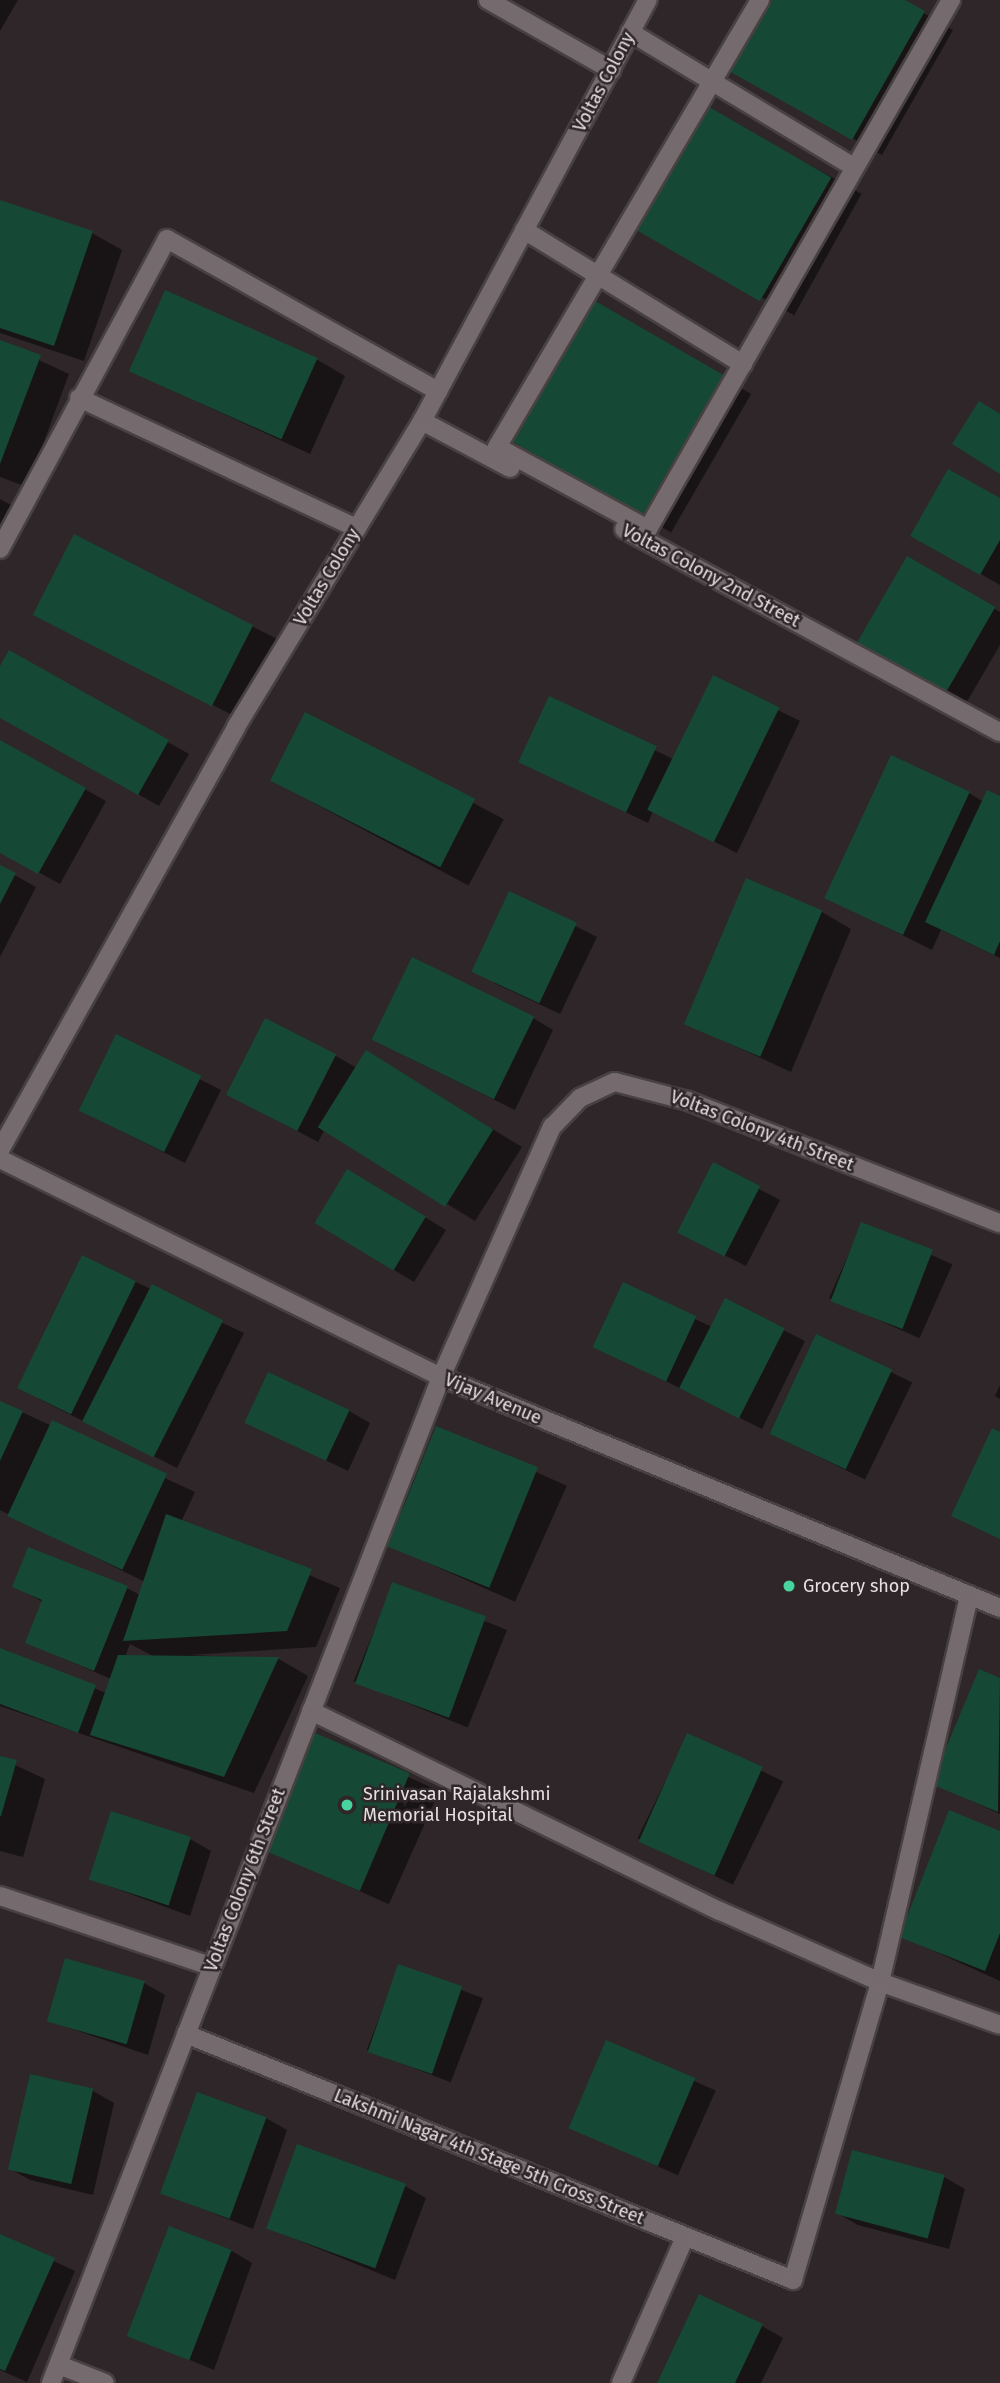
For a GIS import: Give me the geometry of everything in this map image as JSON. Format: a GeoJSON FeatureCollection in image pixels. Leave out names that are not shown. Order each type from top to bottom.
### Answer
{"type":"FeatureCollection","features":[{"type":"Feature","properties":{"kind":"street"},"geometry":{"type":"LineString","coordinates":[[488,0],[611,70]]}},
{"type":"Feature","properties":{"kind":"street","name":"Voltas Colony"},"geometry":{"type":"LineString","coordinates":[[0,1150],[236,727],[422,421],[648,0]]}},
{"type":"Feature","properties":{"kind":"street"},"geometry":{"type":"LineString","coordinates":[[760,0],[497,447],[648,529],[951,0]]}},
{"type":"Feature","properties":{"kind":"street"},"geometry":{"type":"LineString","coordinates":[[630,32],[854,167]]}},
{"type":"Feature","properties":{"kind":"street"},"geometry":{"type":"LineString","coordinates":[[524,230],[743,364]]}},
{"type":"Feature","properties":{"kind":"street"},"geometry":{"type":"LineString","coordinates":[[0,550],[79,398],[167,239],[438,391]]}},
{"type":"Feature","properties":{"kind":"street"},"geometry":{"type":"LineString","coordinates":[[79,398],[357,528]]}},
{"type":"Feature","properties":{"kind":"street","name":"Voltas Colony 2nd Street"},"geometry":{"type":"LineString","coordinates":[[422,421],[1000,732]]}},
{"type":"Feature","properties":{"kind":"street","name":"Voltas Colony 4th Street"},"geometry":{"type":"LineString","coordinates":[[441,1377],[552,1127],[580,1098],[615,1082],[688,1101],[1000,1223]]}},
{"type":"Feature","properties":{"kind":"street","name":"Vijay Avenue"},"geometry":{"type":"LineString","coordinates":[[0,1159],[441,1377],[1000,1608]]}},
{"type":"Feature","properties":{"kind":"street","name":"Voltas Colony 6th Street"},"geometry":{"type":"LineString","coordinates":[[51,2383],[441,1377]]}},
{"type":"Feature","properties":{"kind":"street"},"geometry":{"type":"LineString","coordinates":[[880,1982],[969,1595]]}},
{"type":"Feature","properties":{"kind":"street"},"geometry":{"type":"LineString","coordinates":[[311,1711],[720,1911],[880,1982],[1000,2025]]}},
{"type":"Feature","properties":{"kind":"street"},"geometry":{"type":"LineString","coordinates":[[0,1896],[211,1966]]}},
{"type":"Feature","properties":{"kind":"street","name":"Lakshmi Nagar 4th Stage 5th Cross Street"},"geometry":{"type":"LineString","coordinates":[[186,2034],[793,2280],[880,1982]]}},
{"type":"Feature","properties":{"kind":"street"},"geometry":{"type":"LineString","coordinates":[[621,2383],[685,2237]]}},
{"type":"Feature","properties":{"kind":"street"},"geometry":{"type":"LineString","coordinates":[[59,2365],[105,2383]]}},
{"type":"Feature","properties":{"kind":"building"},"geometry":{"type":"Polygon","coordinates":[[[770,0],[905,0],[925,11],[852,140],[729,71],[770,0]]]}},
{"type":"Feature","properties":{"kind":"building"},"geometry":{"type":"Polygon","coordinates":[[[704,104],[831,178],[760,301],[632,228],[704,104]]]}},
{"type":"Feature","properties":{"kind":"building"},"geometry":{"type":"Polygon","coordinates":[[[0,200],[93,231],[54,346],[0,328],[0,200]]]}},
{"type":"Feature","properties":{"kind":"building"},"geometry":{"type":"Polygon","coordinates":[[[165,290],[318,358],[281,439],[129,371],[165,290]]]}},
{"type":"Feature","properties":{"kind":"building"},"geometry":{"type":"Polygon","coordinates":[[[590,298],[723,375],[642,516],[508,439],[590,298]]]}},
{"type":"Feature","properties":{"kind":"building"},"geometry":{"type":"Polygon","coordinates":[[[0,340],[41,355],[0,464],[0,340]]]}},
{"type":"Feature","properties":{"kind":"building"},"geometry":{"type":"Polygon","coordinates":[[[979,401],[1000,414],[1000,474],[952,444],[979,401]]]}},
{"type":"Feature","properties":{"kind":"building"},"geometry":{"type":"Polygon","coordinates":[[[948,469],[1000,498],[1000,540],[980,575],[910,536],[948,469]]]}},
{"type":"Feature","properties":{"kind":"building"},"geometry":{"type":"Polygon","coordinates":[[[74,534],[253,625],[212,706],[33,615],[74,534]]]}},
{"type":"Feature","properties":{"kind":"building"},"geometry":{"type":"Polygon","coordinates":[[[907,556],[995,607],[944,695],[856,644],[907,556]]]}},
{"type":"Feature","properties":{"kind":"building"},"geometry":{"type":"Polygon","coordinates":[[[9,650],[169,740],[138,795],[0,718],[0,666],[9,650]]]}},
{"type":"Feature","properties":{"kind":"building"},"geometry":{"type":"Polygon","coordinates":[[[713,675],[780,707],[714,842],[647,810],[713,675]]]}},
{"type":"Feature","properties":{"kind":"building"},"geometry":{"type":"Polygon","coordinates":[[[549,696],[657,746],[626,812],[518,762],[549,696]]]}},
{"type":"Feature","properties":{"kind":"building"},"geometry":{"type":"Polygon","coordinates":[[[305,712],[475,799],[440,867],[270,781],[305,712]]]}},
{"type":"Feature","properties":{"kind":"building"},"geometry":{"type":"Polygon","coordinates":[[[0,740],[86,788],[38,874],[0,853],[0,740]]]}},
{"type":"Feature","properties":{"kind":"building"},"geometry":{"type":"Polygon","coordinates":[[[891,755],[970,792],[903,935],[824,898],[891,755]]]}},
{"type":"Feature","properties":{"kind":"building"},"geometry":{"type":"Polygon","coordinates":[[[987,790],[1000,796],[1000,941],[994,955],[925,922],[987,790]]]}},
{"type":"Feature","properties":{"kind":"building"},"geometry":{"type":"Polygon","coordinates":[[[0,865],[16,873],[0,904],[0,865]]]}},
{"type":"Feature","properties":{"kind":"building"},"geometry":{"type":"Polygon","coordinates":[[[746,878],[822,910],[760,1057],[684,1024],[746,878]]]}},
{"type":"Feature","properties":{"kind":"building"},"geometry":{"type":"Polygon","coordinates":[[[509,891],[577,923],[539,1003],[471,972],[509,891]]]}},
{"type":"Feature","properties":{"kind":"building"},"geometry":{"type":"Polygon","coordinates":[[[412,957],[534,1017],[494,1099],[372,1040],[412,957]]]}},
{"type":"Feature","properties":{"kind":"building"},"geometry":{"type":"Polygon","coordinates":[[[265,1018],[336,1054],[297,1131],[226,1095],[265,1018]]]}},
{"type":"Feature","properties":{"kind":"building"},"geometry":{"type":"Polygon","coordinates":[[[116,1034],[201,1076],[164,1152],[79,1110],[116,1034]]]}},
{"type":"Feature","properties":{"kind":"building"},"geometry":{"type":"Polygon","coordinates":[[[366,1050],[493,1129],[445,1207],[318,1127],[366,1050]]]}},
{"type":"Feature","properties":{"kind":"building"},"geometry":{"type":"Polygon","coordinates":[[[713,1162],[760,1186],[724,1256],[677,1232],[713,1162]]]}},
{"type":"Feature","properties":{"kind":"building"},"geometry":{"type":"Polygon","coordinates":[[[347,1169],[426,1216],[393,1270],[315,1223],[347,1169]]]}},
{"type":"Feature","properties":{"kind":"building"},"geometry":{"type":"Polygon","coordinates":[[[861,1222],[933,1250],[902,1329],[831,1301],[861,1222]]]}},
{"type":"Feature","properties":{"kind":"building"},"geometry":{"type":"Polygon","coordinates":[[[82,1255],[136,1281],[71,1414],[17,1388],[82,1255]]]}},
{"type":"Feature","properties":{"kind":"building"},"geometry":{"type":"Polygon","coordinates":[[[623,1282],[696,1316],[666,1381],[593,1347],[623,1282]]]}},
{"type":"Feature","properties":{"kind":"building"},"geometry":{"type":"Polygon","coordinates":[[[152,1284],[223,1320],[153,1458],[82,1421],[152,1284]]]}},
{"type":"Feature","properties":{"kind":"building"},"geometry":{"type":"Polygon","coordinates":[[[725,1298],[785,1328],[739,1418],[679,1388],[725,1298]]]}},
{"type":"Feature","properties":{"kind":"building"},"geometry":{"type":"Polygon","coordinates":[[[816,1334],[892,1369],[846,1469],[770,1434],[816,1334]]]}},
{"type":"Feature","properties":{"kind":"building"},"geometry":{"type":"Polygon","coordinates":[[[268,1372],[350,1410],[326,1461],[244,1423],[268,1372]]]}},
{"type":"Feature","properties":{"kind":"building"},"geometry":{"type":"Polygon","coordinates":[[[0,1401],[23,1411],[0,1461],[0,1401]]]}},
{"type":"Feature","properties":{"kind":"building"},"geometry":{"type":"Polygon","coordinates":[[[52,1420],[167,1474],[122,1570],[7,1516],[52,1420]]]}},
{"type":"Feature","properties":{"kind":"building"},"geometry":{"type":"Polygon","coordinates":[[[436,1426],[538,1467],[489,1588],[387,1547],[436,1426]]]}},
{"type":"Feature","properties":{"kind":"building"},"geometry":{"type":"Polygon","coordinates":[[[992,1428],[1000,1432],[1000,1539],[951,1516],[992,1428]]]}},
{"type":"Feature","properties":{"kind":"building"},"geometry":{"type":"Polygon","coordinates":[[[166,1514],[312,1569],[287,1631],[123,1641],[166,1514]]]}},
{"type":"Feature","properties":{"kind":"building"},"geometry":{"type":"Polygon","coordinates":[[[28,1547],[128,1586],[94,1671],[25,1643],[42,1600],[12,1587],[28,1547]]]}},
{"type":"Feature","properties":{"kind":"building"},"geometry":{"type":"Polygon","coordinates":[[[392,1582],[486,1616],[449,1718],[355,1683],[392,1582]]]}},
{"type":"Feature","properties":{"kind":"building"},"geometry":{"type":"Polygon","coordinates":[[[0,1648],[96,1685],[78,1733],[0,1704],[0,1648]]]}},
{"type":"Feature","properties":{"kind":"building"},"geometry":{"type":"Polygon","coordinates":[[[118,1655],[279,1657],[224,1777],[90,1735],[118,1655]]]}},
{"type":"Feature","properties":{"kind":"building"},"geometry":{"type":"Polygon","coordinates":[[[979,1669],[1000,1678],[998,1812],[931,1784],[979,1669]]]}},
{"type":"Feature","properties":{"kind":"building"},"geometry":{"type":"Polygon","coordinates":[[[315,1733],[410,1773],[360,1891],[265,1851],[315,1733]]]}},
{"type":"Feature","properties":{"kind":"building"},"geometry":{"type":"Polygon","coordinates":[[[687,1733],[763,1767],[714,1875],[639,1842],[687,1733]]]}},
{"type":"Feature","properties":{"kind":"building"},"geometry":{"type":"Polygon","coordinates":[[[0,1756],[17,1760],[1,1816],[0,1816],[0,1756]]]}},
{"type":"Feature","properties":{"kind":"building"},"geometry":{"type":"Polygon","coordinates":[[[949,1810],[1000,1831],[1000,1933],[985,1971],[899,1937],[949,1810]]]}},
{"type":"Feature","properties":{"kind":"building"},"geometry":{"type":"Polygon","coordinates":[[[111,1811],[191,1837],[169,1905],[89,1879],[111,1811]]]}},
{"type":"Feature","properties":{"kind":"building"},"geometry":{"type":"Polygon","coordinates":[[[65,1958],[145,1981],[127,2044],[47,2021],[65,1958]]]}},
{"type":"Feature","properties":{"kind":"building"},"geometry":{"type":"Polygon","coordinates":[[[398,1964],[462,1986],[432,2074],[368,2052],[398,1964]]]}},
{"type":"Feature","properties":{"kind":"building"},"geometry":{"type":"Polygon","coordinates":[[[606,2040],[695,2078],[658,2166],[568,2128],[606,2040]]]}},
{"type":"Feature","properties":{"kind":"building"},"geometry":{"type":"Polygon","coordinates":[[[30,2074],[93,2089],[71,2184],[8,2169],[30,2074]]]}},
{"type":"Feature","properties":{"kind":"building"},"geometry":{"type":"Polygon","coordinates":[[[197,2092],[267,2117],[230,2219],[160,2193],[197,2092]]]}},
{"type":"Feature","properties":{"kind":"building"},"geometry":{"type":"Polygon","coordinates":[[[297,2144],[406,2184],[375,2268],[266,2229],[297,2144]]]}},
{"type":"Feature","properties":{"kind":"building"},"geometry":{"type":"Polygon","coordinates":[[[852,2150],[945,2175],[928,2239],[835,2214],[852,2150]]]}},
{"type":"Feature","properties":{"kind":"building"},"geometry":{"type":"Polygon","coordinates":[[[169,2226],[232,2250],[189,2360],[127,2336],[169,2226]]]}},
{"type":"Feature","properties":{"kind":"building"},"geometry":{"type":"Polygon","coordinates":[[[0,2234],[55,2258],[5,2371],[0,2369],[0,2234]]]}},
{"type":"Feature","properties":{"kind":"building"},"geometry":{"type":"Polygon","coordinates":[[[699,2294],[763,2324],[735,2383],[657,2383],[699,2294]]]}},
{"type":"Feature","properties":{"kind":"place","name":"Grocery shop"},"geometry":{"type":"Point","coordinates":[789,1586]}},
{"type":"Feature","properties":{"kind":"place","name":"Srinivasan Rajalakshmi Memorial Hospital"},"geometry":{"type":"Point","coordinates":[347,1805]}}]}
